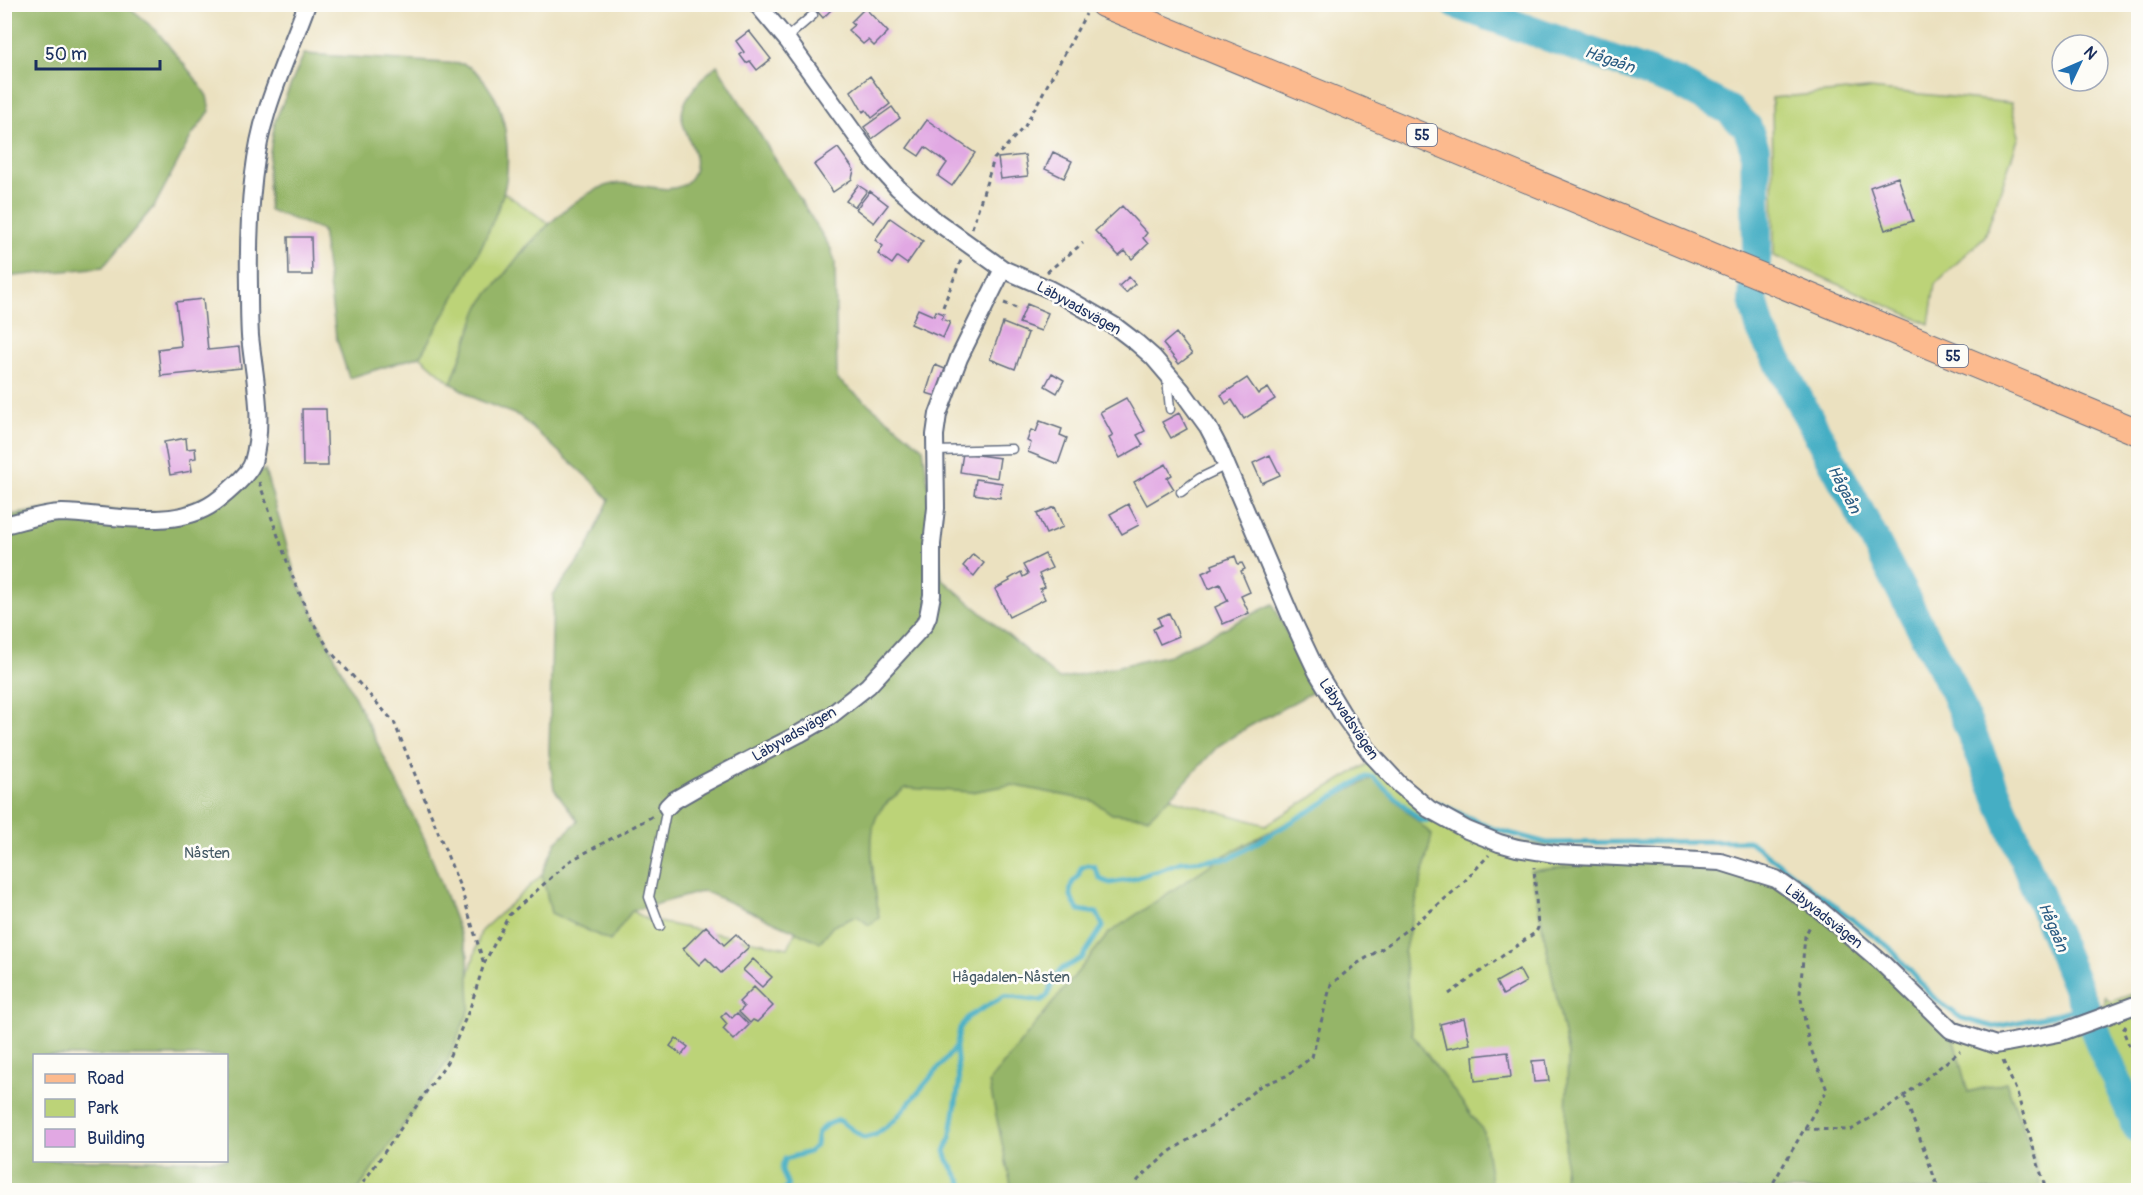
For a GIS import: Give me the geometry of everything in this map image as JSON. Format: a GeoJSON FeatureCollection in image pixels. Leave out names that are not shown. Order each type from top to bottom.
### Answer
{"type":"FeatureCollection","features":[{"type":"Feature","properties":{"kind":"main road","name":"55"},"geometry":{"type":"LineString","coordinates":[[1103,4],[2139,432]]}},
{"type":"Feature","properties":{"kind":"street"},"geometry":{"type":"LineString","coordinates":[[4,525],[59,513],[168,520],[208,507],[229,491],[253,465],[259,433],[257,390],[250,336],[249,285],[250,225],[256,164],[267,111],[307,4]]}},
{"type":"Feature","properties":{"kind":"street","name":"Läbyvadsvägen"},"geometry":{"type":"LineString","coordinates":[[757,4],[885,174],[928,215],[1003,269],[1048,289],[1116,327],[1137,343],[1167,372],[1208,427],[1227,465],[1307,653],[1354,732],[1399,784],[1429,809],[1467,830],[1499,843],[1555,854],[1721,862],[1776,879],[1820,910],[1881,962],[1951,1030],[1996,1046]]}},
{"type":"Feature","properties":{"kind":"street","name":"Läbyvadsvägen"},"geometry":{"type":"LineString","coordinates":[[667,807],[699,786],[830,716],[868,686],[924,625],[932,595],[932,544],[936,508],[936,424],[962,350],[1003,269]]}},
{"type":"Feature","properties":{"kind":"street"},"geometry":{"type":"LineString","coordinates":[[1996,1046],[2059,1033],[2136,1005]]}},
{"type":"Feature","properties":{"kind":"lane"},"geometry":{"type":"LineString","coordinates":[[785,39],[813,15]]}},
{"type":"Feature","properties":{"kind":"lane"},"geometry":{"type":"LineString","coordinates":[[1167,372],[1170,409]]}},
{"type":"Feature","properties":{"kind":"lane"},"geometry":{"type":"LineString","coordinates":[[936,451],[1012,449]]}},
{"type":"Feature","properties":{"kind":"lane"},"geometry":{"type":"LineString","coordinates":[[1181,492],[1200,478],[1227,465]]}},
{"type":"Feature","properties":{"kind":"lane"},"geometry":{"type":"LineString","coordinates":[[660,926],[649,897],[667,807]]}},
{"type":"Feature","properties":{"kind":"path"},"geometry":{"type":"LineString","coordinates":[[943,307],[968,244],[994,159],[1025,126],[1092,4]]}},
{"type":"Feature","properties":{"kind":"path"},"geometry":{"type":"LineString","coordinates":[[1028,280],[1048,271],[1083,243]]}},
{"type":"Feature","properties":{"kind":"path"},"geometry":{"type":"LineString","coordinates":[[253,465],[308,614],[330,651],[394,722],[462,892],[484,964]]}},
{"type":"Feature","properties":{"kind":"path"},"geometry":{"type":"LineString","coordinates":[[358,1191],[447,1062],[470,1008],[484,964],[509,915],[570,861],[635,827],[667,807]]}},
{"type":"Feature","properties":{"kind":"path"},"geometry":{"type":"LineString","coordinates":[[1134,1191],[1138,1180],[1169,1152],[1221,1119],[1260,1086],[1286,1076],[1312,1057],[1331,984],[1358,963],[1383,948],[1433,909],[1461,885],[1499,843]]}},
{"type":"Feature","properties":{"kind":"path"},"geometry":{"type":"LineString","coordinates":[[1449,994],[1536,932],[1538,928],[1533,851]]}},
{"type":"Feature","properties":{"kind":"path"},"geometry":{"type":"LineString","coordinates":[[1769,1191],[1827,1090],[1809,1044],[1800,993],[1804,936],[1820,910]]}},
{"type":"Feature","properties":{"kind":"path"},"geometry":{"type":"LineString","coordinates":[[2136,1005],[2135,1014],[2123,1030],[2139,1069]]}},
{"type":"Feature","properties":{"kind":"path"},"geometry":{"type":"LineString","coordinates":[[1805,1130],[1851,1130],[1904,1095],[1976,1039]]}},
{"type":"Feature","properties":{"kind":"path"},"geometry":{"type":"LineString","coordinates":[[1996,1046],[2016,1090],[2046,1191]]}},
{"type":"Feature","properties":{"kind":"path"},"geometry":{"type":"LineString","coordinates":[[1904,1095],[1939,1191]]}},
{"type":"Feature","properties":{"kind":"green space"},"geometry":{"type":"Polygon","coordinates":[[[5,4],[125,5],[156,30],[207,96],[210,111],[192,135],[155,205],[103,267],[5,277],[5,4]]]}},
{"type":"Feature","properties":{"kind":"green space"},"geometry":{"type":"Polygon","coordinates":[[[304,54],[463,64],[477,73],[494,96],[499,106],[507,144],[505,183],[495,215],[466,277],[420,356],[349,378],[336,337],[322,230],[269,210],[268,165],[275,121],[304,54]]]}},
{"type":"Feature","properties":{"kind":"green space"},"geometry":{"type":"Polygon","coordinates":[[[717,65],[831,249],[835,262],[837,379],[923,448],[942,579],[1059,679],[1170,655],[1273,604],[1315,691],[1218,746],[1177,791],[1149,817],[1112,814],[1093,801],[1011,785],[971,792],[906,788],[881,809],[873,828],[872,853],[879,918],[869,925],[857,916],[833,926],[820,942],[704,891],[632,911],[610,941],[551,913],[542,874],[556,842],[578,821],[554,789],[549,753],[553,595],[586,551],[609,500],[596,485],[519,416],[476,399],[451,383],[480,306],[534,240],[564,210],[597,189],[613,184],[622,183],[662,189],[681,186],[688,181],[696,164],[683,124],[683,109],[695,87],[717,65]]]}},
{"type":"Feature","properties":{"kind":"green space"},"geometry":{"type":"Polygon","coordinates":[[[1869,89],[2011,103],[2019,136],[1985,236],[1935,284],[1929,324],[1774,256],[1772,98],[1869,89]]]}},
{"type":"Feature","properties":{"kind":"green space"},"geometry":{"type":"Polygon","coordinates":[[[503,192],[550,224],[525,248],[480,306],[451,383],[420,356],[474,262],[503,192]]]}},
{"type":"Feature","properties":{"kind":"green space","name":"Nåsten"},"geometry":{"type":"Polygon","coordinates":[[[265,470],[296,578],[425,840],[468,955],[470,1008],[447,1062],[358,1190],[5,1190],[5,516],[61,507],[168,513],[265,470]]]}},
{"type":"Feature","properties":{"kind":"green space","name":"Hågadalen-Nåsten"},"geometry":{"type":"Polygon","coordinates":[[[1377,758],[1423,803],[1502,840],[1624,856],[1949,1021],[2001,1044],[2105,1004],[2105,996],[2110,1002],[2138,992],[2138,1190],[342,1190],[452,1036],[481,931],[554,864],[648,920],[788,948],[839,837],[894,775],[1162,796],[1266,825],[1377,758]]]}},
{"type":"Feature","properties":{"kind":"green space"},"geometry":{"type":"Polygon","coordinates":[[[1372,778],[1432,835],[1404,953],[1412,1034],[1484,1132],[1492,1190],[1012,1190],[989,1082],[1109,933],[1225,855],[1372,778]]]}},
{"type":"Feature","properties":{"kind":"green space"},"geometry":{"type":"Polygon","coordinates":[[[1648,858],[1776,879],[1951,1030],[1968,1092],[2006,1082],[2035,1160],[2041,1190],[1542,1190],[1564,1185],[1568,1054],[1531,871],[1648,858]]]}},
{"type":"Feature","properties":{"kind":"building"},"geometry":{"type":"Polygon","coordinates":[[[811,4],[837,4],[823,18],[811,4]]]}},
{"type":"Feature","properties":{"kind":"building"},"geometry":{"type":"Polygon","coordinates":[[[865,8],[888,32],[874,46],[868,40],[863,44],[848,30],[854,25],[851,22],[865,8]]]}},
{"type":"Feature","properties":{"kind":"building"},"geometry":{"type":"Polygon","coordinates":[[[749,31],[771,59],[757,70],[750,61],[746,63],[740,55],[744,52],[736,41],[749,31]]]}},
{"type":"Feature","properties":{"kind":"building"},"geometry":{"type":"Polygon","coordinates":[[[870,76],[890,104],[872,118],[866,110],[863,112],[851,91],[870,76]]]}},
{"type":"Feature","properties":{"kind":"building"},"geometry":{"type":"Polygon","coordinates":[[[892,107],[900,118],[872,139],[864,127],[892,107]]]}},
{"type":"Feature","properties":{"kind":"building"},"geometry":{"type":"Polygon","coordinates":[[[927,120],[975,153],[952,186],[938,176],[947,163],[925,147],[919,156],[907,148],[927,120]]]}},
{"type":"Feature","properties":{"kind":"building"},"geometry":{"type":"Polygon","coordinates":[[[838,148],[854,170],[852,179],[833,192],[814,165],[838,148]]]}},
{"type":"Feature","properties":{"kind":"building"},"geometry":{"type":"Polygon","coordinates":[[[1053,152],[1072,161],[1064,178],[1045,169],[1053,152]]]}},
{"type":"Feature","properties":{"kind":"building"},"geometry":{"type":"Polygon","coordinates":[[[1025,155],[1028,176],[1001,179],[998,158],[1025,155]]]}},
{"type":"Feature","properties":{"kind":"building"},"geometry":{"type":"Polygon","coordinates":[[[1898,177],[1913,221],[1885,230],[1870,187],[1898,177]]]}},
{"type":"Feature","properties":{"kind":"building"},"geometry":{"type":"Polygon","coordinates":[[[858,185],[867,191],[855,207],[846,201],[858,185]]]}},
{"type":"Feature","properties":{"kind":"building"},"geometry":{"type":"Polygon","coordinates":[[[870,191],[888,205],[874,223],[856,209],[870,191]]]}},
{"type":"Feature","properties":{"kind":"building"},"geometry":{"type":"Polygon","coordinates":[[[1122,206],[1147,233],[1143,238],[1148,244],[1132,259],[1125,251],[1119,256],[1095,231],[1122,206]]]}},
{"type":"Feature","properties":{"kind":"building"},"geometry":{"type":"Polygon","coordinates":[[[890,218],[923,241],[907,264],[897,257],[892,264],[878,254],[883,246],[875,240],[890,218]]]}},
{"type":"Feature","properties":{"kind":"building"},"geometry":{"type":"Polygon","coordinates":[[[288,237],[311,237],[312,275],[289,275],[288,237]]]}},
{"type":"Feature","properties":{"kind":"building"},"geometry":{"type":"Polygon","coordinates":[[[1129,277],[1135,284],[1126,293],[1119,286],[1129,277]]]}},
{"type":"Feature","properties":{"kind":"building"},"geometry":{"type":"Polygon","coordinates":[[[203,299],[208,350],[239,347],[241,368],[161,376],[158,349],[181,346],[176,302],[203,299]]]}},
{"type":"Feature","properties":{"kind":"building"},"geometry":{"type":"Polygon","coordinates":[[[1027,304],[1048,313],[1041,331],[1019,323],[1027,304]]]}},
{"type":"Feature","properties":{"kind":"building"},"geometry":{"type":"Polygon","coordinates":[[[918,309],[934,316],[936,311],[944,314],[942,319],[950,322],[943,338],[911,324],[918,309]]]}},
{"type":"Feature","properties":{"kind":"building"},"geometry":{"type":"Polygon","coordinates":[[[1003,323],[1028,333],[1015,369],[990,359],[1003,323]]]}},
{"type":"Feature","properties":{"kind":"building"},"geometry":{"type":"Polygon","coordinates":[[[1176,333],[1192,354],[1179,364],[1163,344],[1176,333]]]}},
{"type":"Feature","properties":{"kind":"building"},"geometry":{"type":"Polygon","coordinates":[[[935,365],[945,369],[936,396],[926,393],[935,365]]]}},
{"type":"Feature","properties":{"kind":"building"},"geometry":{"type":"Polygon","coordinates":[[[1052,373],[1064,380],[1057,393],[1045,386],[1052,373]]]}},
{"type":"Feature","properties":{"kind":"building"},"geometry":{"type":"Polygon","coordinates":[[[1247,378],[1258,394],[1268,388],[1275,399],[1244,419],[1232,400],[1226,404],[1221,395],[1247,378]]]}},
{"type":"Feature","properties":{"kind":"building"},"geometry":{"type":"Polygon","coordinates":[[[1126,398],[1145,431],[1137,435],[1143,445],[1120,458],[1109,438],[1113,436],[1100,412],[1126,398]]]}},
{"type":"Feature","properties":{"kind":"building"},"geometry":{"type":"Polygon","coordinates":[[[302,409],[326,409],[328,466],[303,466],[302,409]]]}},
{"type":"Feature","properties":{"kind":"building"},"geometry":{"type":"Polygon","coordinates":[[[1179,413],[1187,429],[1171,438],[1162,422],[1179,413]]]}},
{"type":"Feature","properties":{"kind":"building"},"geometry":{"type":"Polygon","coordinates":[[[1040,421],[1062,429],[1060,435],[1067,438],[1058,464],[1028,452],[1031,443],[1027,441],[1031,430],[1036,432],[1040,421]]]}},
{"type":"Feature","properties":{"kind":"building"},"geometry":{"type":"Polygon","coordinates":[[[186,438],[187,449],[195,448],[196,458],[190,459],[192,471],[170,475],[164,442],[186,438]]]}},
{"type":"Feature","properties":{"kind":"building"},"geometry":{"type":"Polygon","coordinates":[[[963,453],[1000,458],[997,478],[960,472],[963,453]]]}},
{"type":"Feature","properties":{"kind":"building"},"geometry":{"type":"Polygon","coordinates":[[[1270,455],[1280,475],[1262,483],[1253,463],[1270,455]]]}},
{"type":"Feature","properties":{"kind":"building"},"geometry":{"type":"Polygon","coordinates":[[[1166,464],[1172,475],[1167,478],[1174,489],[1147,505],[1134,482],[1166,464]]]}},
{"type":"Feature","properties":{"kind":"building"},"geometry":{"type":"Polygon","coordinates":[[[976,479],[1002,483],[1000,498],[974,494],[976,479]]]}},
{"type":"Feature","properties":{"kind":"building"},"geometry":{"type":"Polygon","coordinates":[[[1128,504],[1139,525],[1122,534],[1110,514],[1128,504]]]}},
{"type":"Feature","properties":{"kind":"building"},"geometry":{"type":"Polygon","coordinates":[[[1055,507],[1063,527],[1046,534],[1037,514],[1055,507]]]}},
{"type":"Feature","properties":{"kind":"building"},"geometry":{"type":"Polygon","coordinates":[[[973,554],[984,563],[974,576],[963,566],[973,554]]]}},
{"type":"Feature","properties":{"kind":"building"},"geometry":{"type":"Polygon","coordinates":[[[1045,554],[1052,568],[1039,574],[1045,587],[1040,589],[1045,599],[1009,617],[995,589],[1021,572],[1023,577],[1028,574],[1023,565],[1045,554]]]}},
{"type":"Feature","properties":{"kind":"building"},"geometry":{"type":"Polygon","coordinates":[[[1235,556],[1238,564],[1242,563],[1245,569],[1241,571],[1250,592],[1241,596],[1249,613],[1223,624],[1215,607],[1228,601],[1220,584],[1209,589],[1202,573],[1213,568],[1212,565],[1235,556]]]}},
{"type":"Feature","properties":{"kind":"building"},"geometry":{"type":"Polygon","coordinates":[[[1169,613],[1179,636],[1160,644],[1153,629],[1161,625],[1158,618],[1169,613]]]}},
{"type":"Feature","properties":{"kind":"building"},"geometry":{"type":"Polygon","coordinates":[[[706,926],[724,945],[736,934],[749,947],[721,973],[706,958],[699,965],[683,949],[706,926]]]}},
{"type":"Feature","properties":{"kind":"building"},"geometry":{"type":"Polygon","coordinates":[[[753,959],[772,977],[762,987],[743,970],[753,959]]]}},
{"type":"Feature","properties":{"kind":"building"},"geometry":{"type":"Polygon","coordinates":[[[1519,969],[1526,982],[1503,995],[1496,982],[1519,969]]]}},
{"type":"Feature","properties":{"kind":"building"},"geometry":{"type":"Polygon","coordinates":[[[754,987],[773,1006],[757,1022],[753,1020],[750,1023],[739,1012],[744,1007],[739,1002],[754,987]]]}},
{"type":"Feature","properties":{"kind":"building"},"geometry":{"type":"Polygon","coordinates":[[[726,1012],[732,1018],[737,1013],[749,1025],[734,1040],[723,1029],[727,1024],[721,1017],[726,1012]]]}},
{"type":"Feature","properties":{"kind":"building"},"geometry":{"type":"Polygon","coordinates":[[[1464,1018],[1470,1044],[1446,1049],[1440,1024],[1464,1018]]]}},
{"type":"Feature","properties":{"kind":"building"},"geometry":{"type":"Polygon","coordinates":[[[676,1038],[688,1047],[682,1055],[670,1046],[676,1038]]]}},
{"type":"Feature","properties":{"kind":"building"},"geometry":{"type":"Polygon","coordinates":[[[1508,1052],[1511,1077],[1475,1081],[1473,1056],[1508,1052]]]}},
{"type":"Feature","properties":{"kind":"building"},"geometry":{"type":"Polygon","coordinates":[[[1546,1060],[1549,1081],[1534,1082],[1532,1061],[1546,1060]]]}},
{"type":"Feature","properties":{"kind":"waterway","name":"Hågaån"},"geometry":{"type":"LineString","coordinates":[[1456,4],[1678,83],[1729,110],[1747,127],[1755,149],[1757,245],[1753,300],[1761,330],[1954,691],[2103,1050],[2138,1128]]}},
{"type":"Feature","properties":{"kind":"waterway"},"geometry":{"type":"LineString","coordinates":[[784,1190],[788,1186],[782,1171],[785,1159],[809,1152],[816,1145],[818,1132],[826,1125],[839,1120],[864,1138],[875,1135],[895,1120],[956,1047],[960,1028],[968,1017],[1004,996],[1041,1001],[1047,996],[1060,970],[1082,958],[1103,926],[1097,913],[1079,910],[1073,902],[1071,888],[1081,868],[1087,865],[1094,866],[1100,879],[1110,883],[1133,879],[1181,862],[1231,858],[1368,776],[1374,778],[1420,820],[1427,821]]}},
{"type":"Feature","properties":{"kind":"waterway"},"geometry":{"type":"LineString","coordinates":[[1437,803],[1494,829],[1547,843],[1749,841],[1889,947],[1933,997],[1961,1018],[1994,1027],[2054,1015],[2084,1006]]}},
{"type":"Feature","properties":{"kind":"waterway"},"geometry":{"type":"LineString","coordinates":[[956,1047],[959,1084],[950,1139],[945,1151],[966,1190]]}}]}
